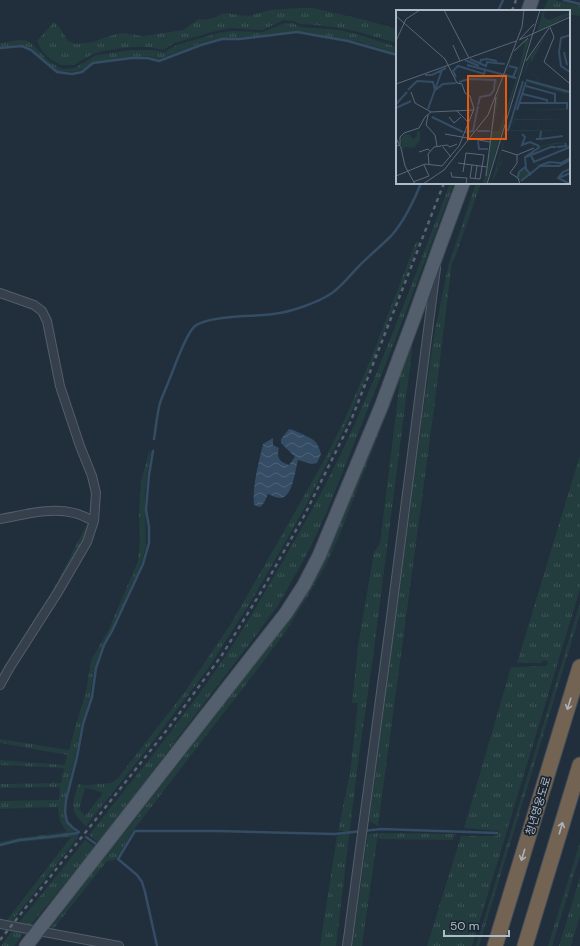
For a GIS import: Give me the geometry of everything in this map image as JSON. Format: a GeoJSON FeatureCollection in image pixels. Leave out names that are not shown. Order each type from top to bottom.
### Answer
{"type":"FeatureCollection","features":[{"type":"Feature","properties":{"kind":"highway","name":"청년영웅도로"},"geometry":{"type":"LineString","coordinates":[[496,946],[580,667]]}},
{"type":"Feature","properties":{"kind":"highway"},"geometry":{"type":"LineString","coordinates":[[526,946],[580,765]]}},
{"type":"Feature","properties":{"kind":"main road"},"geometry":{"type":"LineString","coordinates":[[528,10],[532,0]]}},
{"type":"Feature","properties":{"kind":"main road"},"geometry":{"type":"LineString","coordinates":[[26,946],[286,613],[304,585],[318,556],[381,407],[463,184]]}},
{"type":"Feature","properties":{"kind":"street"},"geometry":{"type":"LineString","coordinates":[[347,946],[439,248]]}},
{"type":"Feature","properties":{"kind":"street"},"geometry":{"type":"LineString","coordinates":[[0,293],[34,304],[42,311],[47,321],[60,386],[80,446],[92,476],[96,493],[94,521],[87,542],[0,685]]}},
{"type":"Feature","properties":{"kind":"street"},"geometry":{"type":"LineString","coordinates":[[0,519],[41,512],[57,511],[75,513],[94,521]]}},
{"type":"Feature","properties":{"kind":"street"},"geometry":{"type":"LineString","coordinates":[[0,924],[119,946]]}},
{"type":"Feature","properties":{"kind":"green space"},"geometry":{"type":"Polygon","coordinates":[[[548,0],[555,0],[580,6],[580,16],[570,14],[570,10],[543,10],[548,0]]]}},
{"type":"Feature","properties":{"kind":"green space"},"geometry":{"type":"Polygon","coordinates":[[[313,8],[365,20],[396,29],[396,43],[340,28],[301,24],[284,20],[262,30],[230,28],[216,31],[174,43],[163,50],[149,47],[131,47],[103,51],[93,54],[73,65],[60,65],[49,58],[42,51],[37,41],[54,22],[60,28],[68,41],[75,44],[93,42],[122,33],[143,36],[183,30],[199,19],[206,20],[228,13],[249,16],[270,10],[313,8]]]}},
{"type":"Feature","properties":{"kind":"green space"},"geometry":{"type":"Polygon","coordinates":[[[285,23],[292,23],[301,27],[340,30],[396,47],[396,54],[360,42],[297,31],[240,38],[221,38],[201,43],[159,59],[147,56],[93,62],[82,70],[71,72],[57,71],[31,48],[23,45],[0,47],[0,43],[19,40],[28,41],[50,62],[62,69],[75,68],[96,55],[132,50],[164,52],[177,45],[218,33],[232,31],[263,32],[285,23]]]}},
{"type":"Feature","properties":{"kind":"green space"},"geometry":{"type":"Polygon","coordinates":[[[450,184],[454,184],[396,338],[328,509],[302,563],[277,607],[98,843],[89,835],[143,768],[212,676],[264,594],[340,456],[369,392],[450,184]]]}},
{"type":"Feature","properties":{"kind":"green space"},"geometry":{"type":"Polygon","coordinates":[[[476,184],[481,184],[452,262],[434,409],[378,826],[369,821],[423,412],[434,336],[448,267],[476,184]]]}},
{"type":"Feature","properties":{"kind":"green space"},"geometry":{"type":"Polygon","coordinates":[[[416,242],[419,242],[373,361],[347,423],[304,509],[287,539],[253,598],[207,670],[86,826],[76,816],[73,807],[78,784],[86,785],[111,783],[118,778],[184,693],[232,622],[326,457],[343,423],[371,359],[416,242]],[[85,788],[79,809],[85,816],[103,793],[85,788]]]}},
{"type":"Feature","properties":{"kind":"green space"},"geometry":{"type":"Polygon","coordinates":[[[412,344],[374,650],[357,770],[336,946],[320,946],[337,836],[343,834],[343,830],[338,831],[350,773],[358,703],[352,703],[358,646],[374,552],[380,544],[400,380],[339,536],[325,567],[286,631],[132,832],[115,860],[107,861],[54,928],[60,932],[52,931],[50,929],[105,856],[130,826],[273,641],[288,619],[407,351],[412,344]]]}},
{"type":"Feature","properties":{"kind":"green space"},"geometry":{"type":"Polygon","coordinates":[[[151,451],[145,497],[146,545],[141,564],[111,631],[102,646],[94,669],[90,698],[82,722],[65,801],[64,814],[66,823],[79,836],[12,921],[9,924],[0,922],[0,918],[7,920],[71,837],[20,842],[0,846],[0,842],[19,838],[67,832],[60,820],[58,807],[0,809],[0,801],[59,800],[60,787],[0,788],[0,784],[61,783],[64,768],[0,765],[0,760],[64,765],[68,755],[0,743],[0,739],[69,750],[86,692],[91,660],[108,631],[138,561],[140,540],[139,511],[141,481],[149,452],[151,451]]]}},
{"type":"Feature","properties":{"kind":"green space"},"geometry":{"type":"Polygon","coordinates":[[[580,455],[580,589],[474,940],[472,946],[427,946],[461,836],[497,836],[499,831],[464,828],[511,667],[547,666],[548,661],[544,660],[541,663],[517,663],[580,455]]]}},
{"type":"Feature","properties":{"kind":"green space"},"geometry":{"type":"Polygon","coordinates":[[[87,524],[90,525],[85,541],[0,677],[0,673],[54,588],[87,524]]]}},
{"type":"Feature","properties":{"kind":"green space"},"geometry":{"type":"Polygon","coordinates":[[[580,603],[580,614],[479,946],[476,946],[580,603]]]}},
{"type":"Feature","properties":{"kind":"green space"},"geometry":{"type":"Polygon","coordinates":[[[378,833],[362,946],[352,946],[368,834],[378,833]]]}},
{"type":"Feature","properties":{"kind":"green space"},"geometry":{"type":"Polygon","coordinates":[[[380,833],[456,834],[453,840],[379,839],[380,833]]]}},
{"type":"Feature","properties":{"kind":"green space"},"geometry":{"type":"Polygon","coordinates":[[[85,840],[95,847],[29,927],[17,925],[85,840]]]}},
{"type":"Feature","properties":{"kind":"green space"},"geometry":{"type":"Polygon","coordinates":[[[580,842],[580,855],[552,946],[548,946],[580,842]]]}},
{"type":"Feature","properties":{"kind":"green space"},"geometry":{"type":"Polygon","coordinates":[[[580,877],[580,916],[571,946],[559,946],[580,877]]]}},
{"type":"Feature","properties":{"kind":"green space"},"geometry":{"type":"Polygon","coordinates":[[[12,931],[24,933],[14,946],[1,946],[12,931]]]}},
{"type":"Feature","properties":{"kind":"water"},"geometry":{"type":"Polygon","coordinates":[[[289,429],[316,442],[321,454],[317,463],[312,464],[298,460],[293,483],[288,493],[284,497],[280,498],[268,494],[264,503],[260,507],[254,505],[255,482],[263,444],[273,438],[273,445],[279,448],[278,457],[289,465],[295,457],[281,443],[281,439],[289,429]]]}},
{"type":"Feature","properties":{"kind":"waterway"},"geometry":{"type":"LineString","coordinates":[[498,10],[503,0]]}},
{"type":"Feature","properties":{"kind":"waterway"},"geometry":{"type":"LineString","coordinates":[[564,0],[580,4]]}},
{"type":"Feature","properties":{"kind":"waterway"},"geometry":{"type":"LineString","coordinates":[[0,48],[22,46],[31,50],[57,72],[72,74],[82,72],[93,63],[132,58],[147,58],[159,61],[201,45],[222,39],[240,39],[297,32],[348,41],[396,55]]}},
{"type":"Feature","properties":{"kind":"waterway"},"geometry":{"type":"LineString","coordinates":[[154,439],[161,400],[184,342],[195,326],[202,322],[221,318],[280,313],[311,304],[326,297],[340,287],[395,231],[408,211],[421,184]]}},
{"type":"Feature","properties":{"kind":"waterway"},"geometry":{"type":"LineString","coordinates":[[79,832],[67,822],[65,812],[66,800],[77,757],[83,724],[92,697],[96,668],[104,645],[143,564],[149,543],[149,527],[146,510],[153,451]]}},
{"type":"Feature","properties":{"kind":"waterway"},"geometry":{"type":"LineString","coordinates":[[157,946],[142,882],[137,875],[118,859],[135,831],[216,831],[335,834],[381,829],[497,833]]}},
{"type":"Feature","properties":{"kind":"waterway"},"geometry":{"type":"LineString","coordinates":[[0,845],[19,840],[78,833]]}},
{"type":"Feature","properties":{"kind":"waterway"},"geometry":{"type":"LineString","coordinates":[[86,837],[96,844]]}},
{"type":"Feature","properties":{"kind":"railway"},"geometry":{"type":"LineString","coordinates":[[512,10],[516,0]]}},
{"type":"Feature","properties":{"kind":"railway"},"geometry":{"type":"LineString","coordinates":[[0,940],[170,726],[222,655],[261,592],[304,516],[350,423],[444,184]]}}]}
